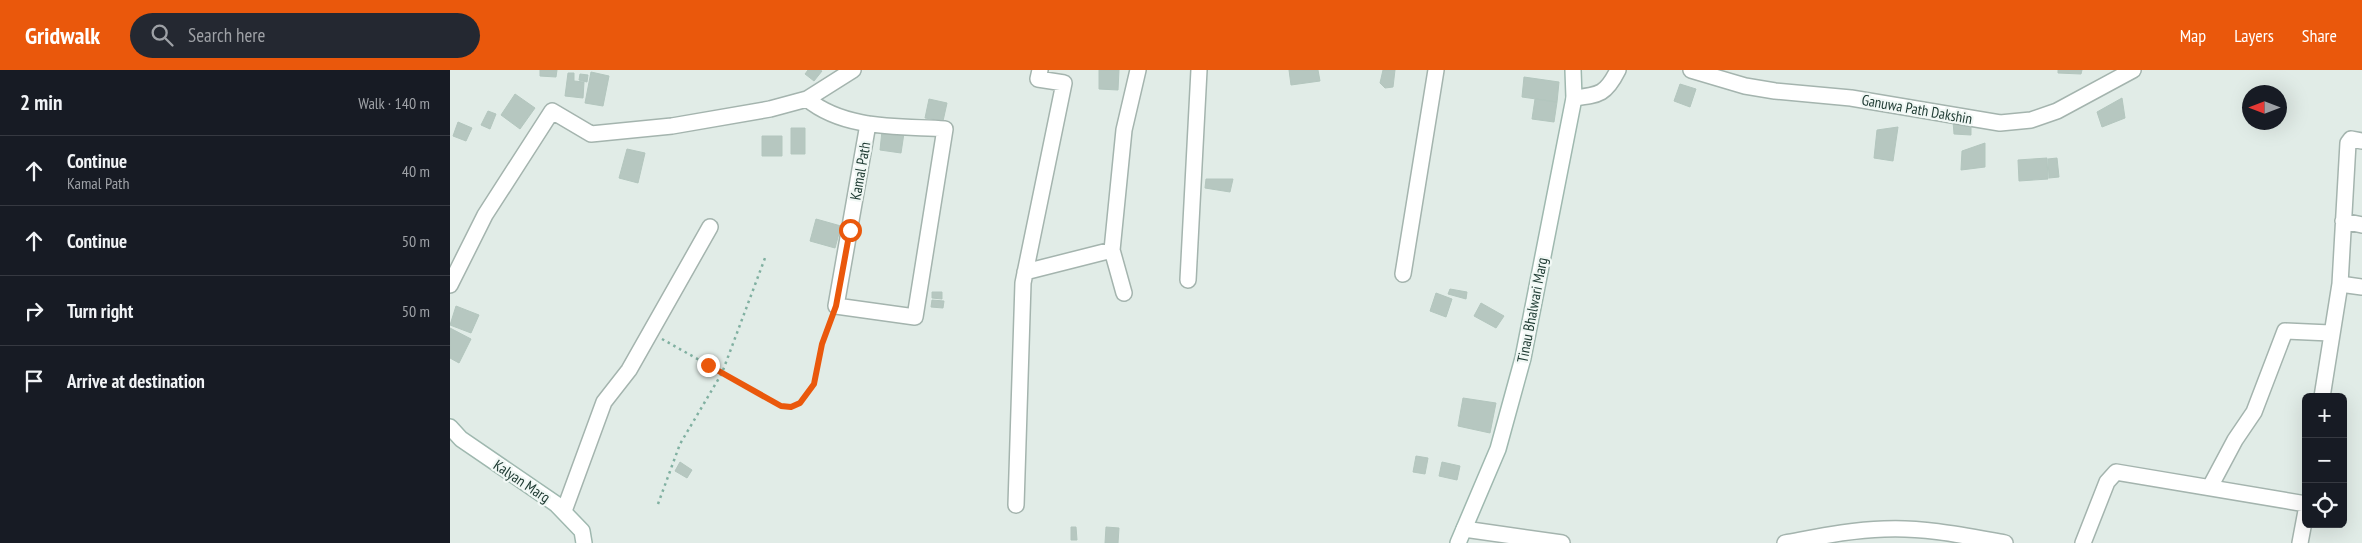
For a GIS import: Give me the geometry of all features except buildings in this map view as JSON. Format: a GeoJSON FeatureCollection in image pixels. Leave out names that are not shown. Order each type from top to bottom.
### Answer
{"type":"FeatureCollection","features":[{"type":"Feature","properties":{"kind":"street"},"geometry":{"type":"LineString","coordinates":[[450,286],[485,215],[552,111],[591,134],[672,126],[770,109],[807,99],[853,70]]}},
{"type":"Feature","properties":{"kind":"street"},"geometry":{"type":"LineString","coordinates":[[1016,505],[1025,272],[1064,83],[1038,79],[1040,70]]}},
{"type":"Feature","properties":{"kind":"street"},"geometry":{"type":"LineString","coordinates":[[1124,293],[1112,250],[1124,130],[1138,70]]}},
{"type":"Feature","properties":{"kind":"street"},"geometry":{"type":"LineString","coordinates":[[1188,280],[1199,70]]}},
{"type":"Feature","properties":{"kind":"street"},"geometry":{"type":"LineString","coordinates":[[1403,274],[1436,70]]}},
{"type":"Feature","properties":{"kind":"street","name":"Tinau Bhalwari Marg"},"geometry":{"type":"LineString","coordinates":[[1461,536],[1498,449],[1523,358],[1574,98],[1573,70]]}},
{"type":"Feature","properties":{"kind":"street"},"geometry":{"type":"LineString","coordinates":[[1574,98],[1595,96],[1606,91],[1618,70]]}},
{"type":"Feature","properties":{"kind":"street","name":"Ganuwa Path Dakshin"},"geometry":{"type":"LineString","coordinates":[[1691,70],[1745,86],[1767,90],[1851,98],[2000,123],[2031,120],[2057,111],[2133,70]]}},
{"type":"Feature","properties":{"kind":"street"},"geometry":{"type":"LineString","coordinates":[[807,99],[828,114],[868,124],[945,129],[915,318],[836,306]]}},
{"type":"Feature","properties":{"kind":"street","name":"Kamal Path"},"geometry":{"type":"LineString","coordinates":[[836,306],[868,124]]}},
{"type":"Feature","properties":{"kind":"street"},"geometry":{"type":"LineString","coordinates":[[2322,393],[2330,333],[2340,284],[2342,221],[2348,143],[2351,139],[2362,141]]}},
{"type":"Feature","properties":{"kind":"street"},"geometry":{"type":"LineString","coordinates":[[2342,221],[2362,225]]}},
{"type":"Feature","properties":{"kind":"street"},"geometry":{"type":"LineString","coordinates":[[564,511],[604,402],[629,370],[710,227]]}},
{"type":"Feature","properties":{"kind":"street"},"geometry":{"type":"LineString","coordinates":[[1025,272],[1112,250]]}},
{"type":"Feature","properties":{"kind":"street"},"geometry":{"type":"LineString","coordinates":[[2340,284],[2362,287]]}},
{"type":"Feature","properties":{"kind":"street"},"geometry":{"type":"LineString","coordinates":[[2210,486],[2235,440],[2254,412],[2285,331],[2330,333]]}},
{"type":"Feature","properties":{"kind":"street","name":"Kalyan Marg"},"geometry":{"type":"LineString","coordinates":[[450,426],[460,439],[564,511],[582,531],[584,543]]}},
{"type":"Feature","properties":{"kind":"street"},"geometry":{"type":"LineString","coordinates":[[2084,543],[2107,482],[2113,473],[2210,486],[2302,503]]}},
{"type":"Feature","properties":{"kind":"street"},"geometry":{"type":"LineString","coordinates":[[2300,543],[2303,528]]}},
{"type":"Feature","properties":{"kind":"street"},"geometry":{"type":"LineString","coordinates":[[1785,543],[1842,532],[1885,529],[2005,543]]}},
{"type":"Feature","properties":{"kind":"street"},"geometry":{"type":"LineString","coordinates":[[1461,536],[1562,543]]}},
{"type":"Feature","properties":{"kind":"path"},"geometry":{"type":"LineString","coordinates":[[658,504],[680,444],[722,373],[765,258]]}},
{"type":"Feature","properties":{"kind":"path"},"geometry":{"type":"LineString","coordinates":[[651,333],[781,406],[791,407],[800,403],[814,384],[822,344],[836,306]]}},
{"type":"Feature","properties":{"kind":"route"},"geometry":{"type":"LineString","coordinates":[[708,365],[781,406],[791,407],[800,403],[814,384],[822,344],[836,306],[850,230]]}}]}
